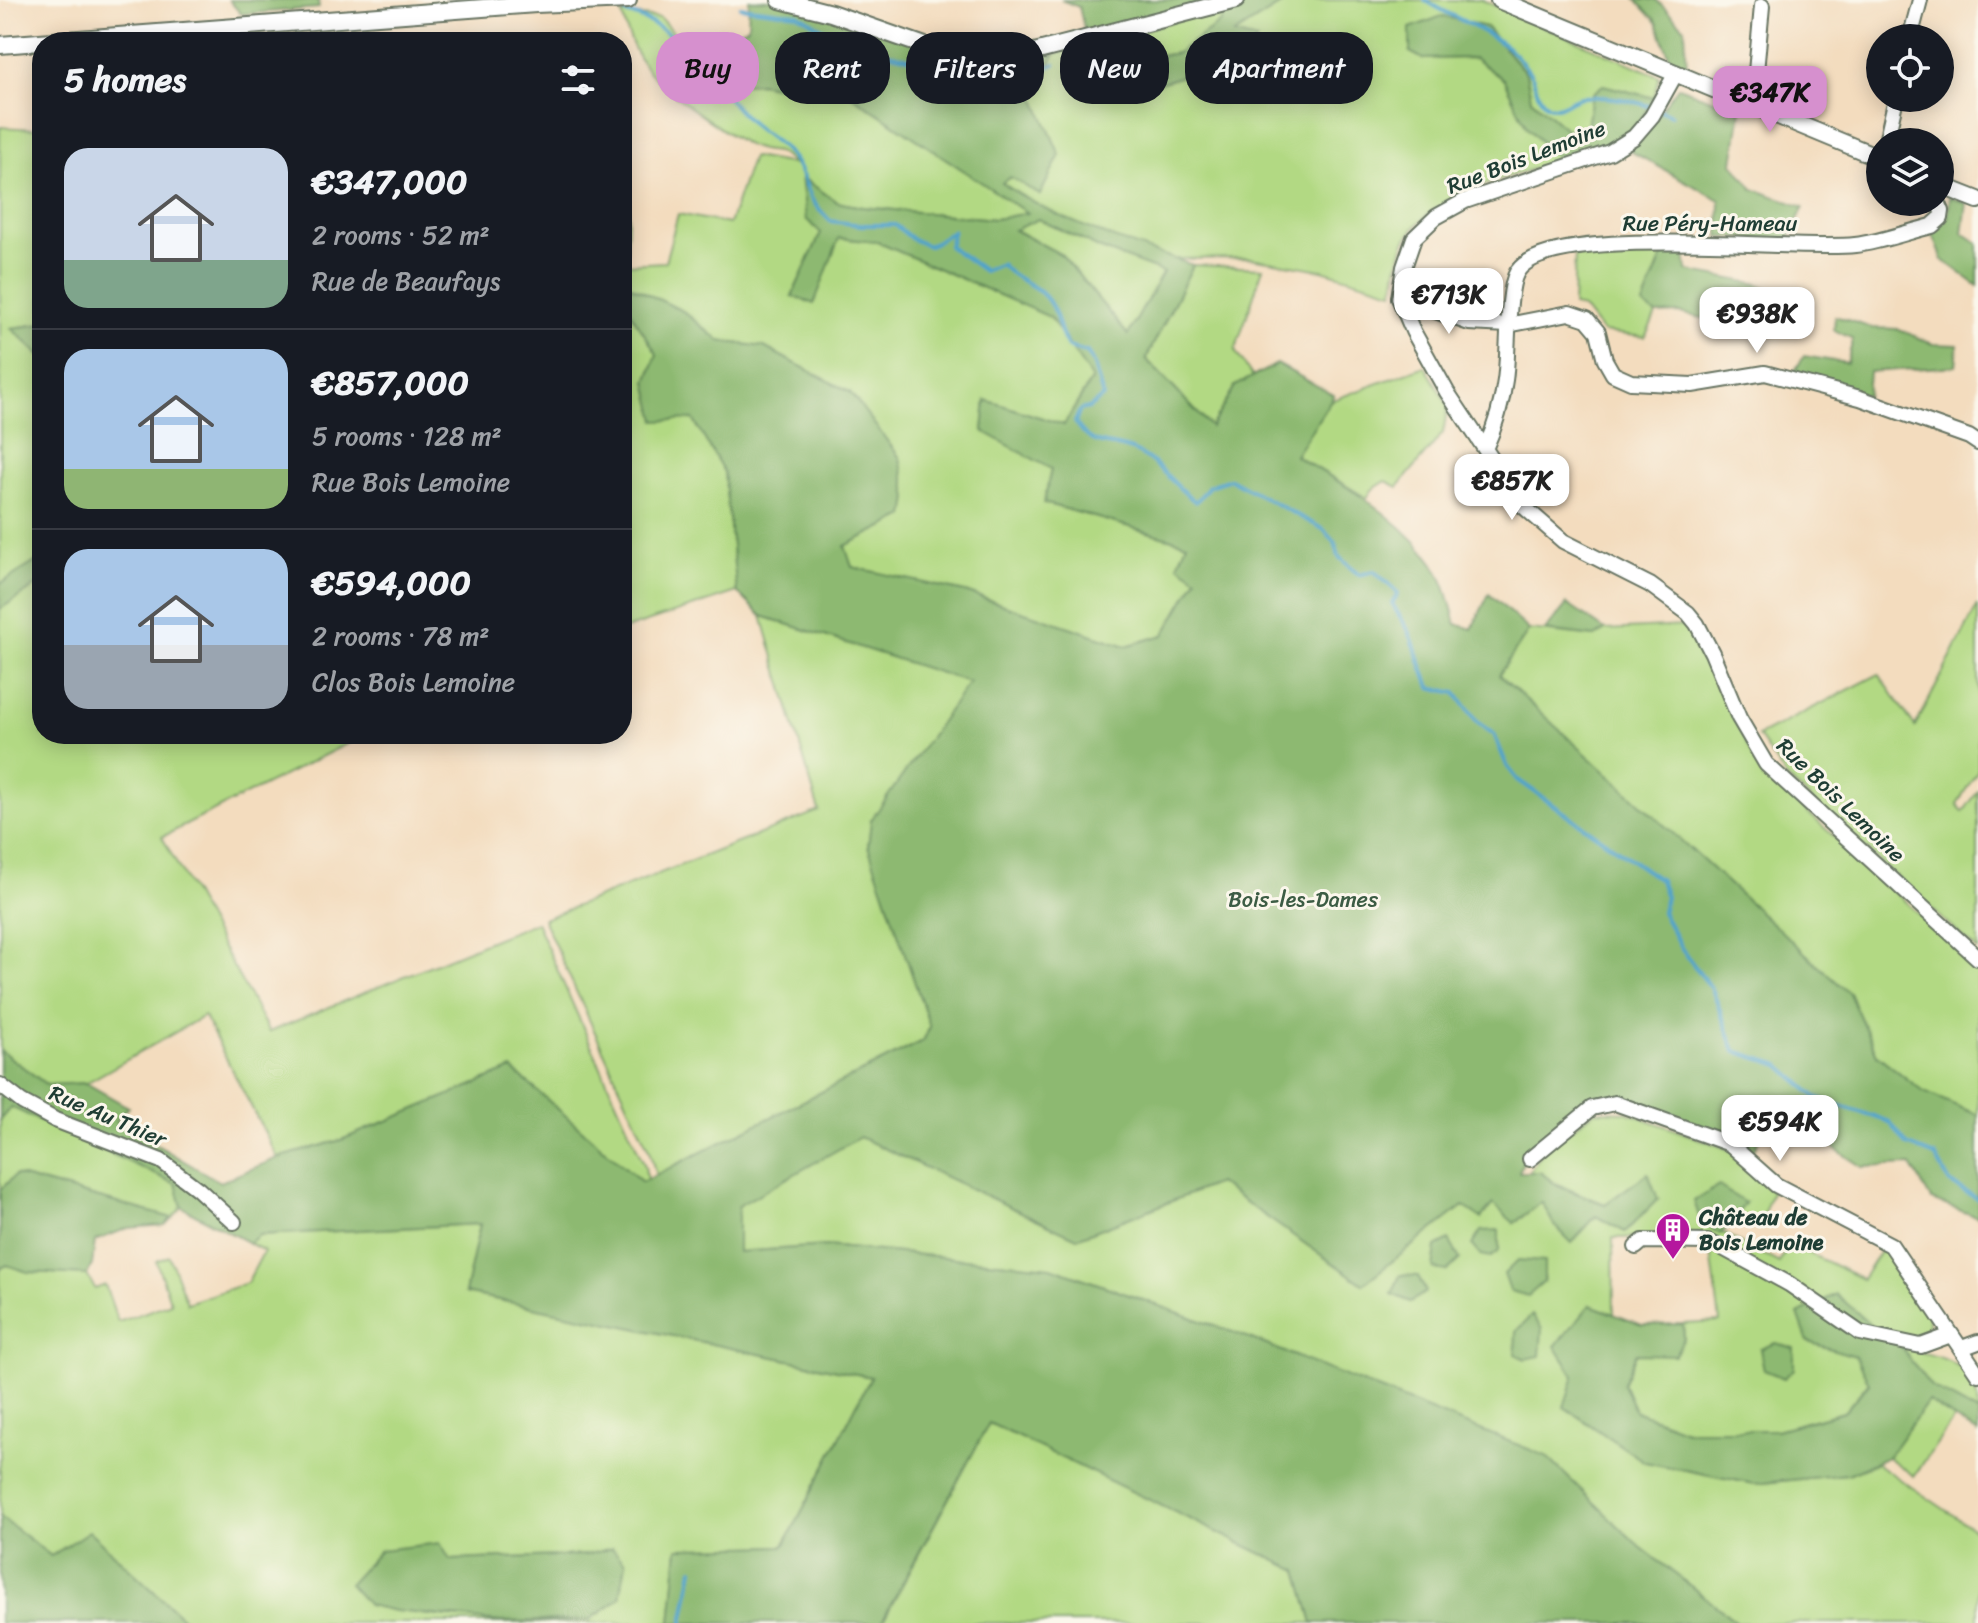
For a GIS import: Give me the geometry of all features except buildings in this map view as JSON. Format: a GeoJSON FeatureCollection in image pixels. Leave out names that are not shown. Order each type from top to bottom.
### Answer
{"type":"FeatureCollection","features":[{"type":"Feature","properties":{"kind":"street"},"geometry":{"type":"LineString","coordinates":[[161,32],[534,2],[628,0]]}},
{"type":"Feature","properties":{"kind":"street"},"geometry":{"type":"LineString","coordinates":[[780,0],[831,13],[959,58],[1007,59],[1236,0]]}},
{"type":"Feature","properties":{"kind":"street"},"geometry":{"type":"LineString","coordinates":[[1499,0],[1866,152]]}},
{"type":"Feature","properties":{"kind":"street"},"geometry":{"type":"LineString","coordinates":[[1914,24],[1920,0]]}},
{"type":"Feature","properties":{"kind":"street"},"geometry":{"type":"LineString","coordinates":[[1753,105],[1762,6]]}},
{"type":"Feature","properties":{"kind":"street"},"geometry":{"type":"LineString","coordinates":[[0,45],[32,42]]}},
{"type":"Feature","properties":{"kind":"street","name":"Rue Bois Lemoine"},"geometry":{"type":"LineString","coordinates":[[1676,73],[1652,116],[1634,137],[1610,152],[1465,201],[1436,217],[1414,238],[1404,267],[1399,298],[1413,331],[1447,392],[1523,506],[1548,530],[1578,550],[1650,585],[1688,613],[1712,653],[1739,718],[1766,764],[1978,958]]}},
{"type":"Feature","properties":{"kind":"street"},"geometry":{"type":"LineString","coordinates":[[1954,191],[1978,200]]}},
{"type":"Feature","properties":{"kind":"street","name":"Rue Péry-Hameau"},"geometry":{"type":"LineString","coordinates":[[1485,449],[1498,422],[1506,378],[1508,325],[1515,274],[1527,260],[1569,249],[1654,242],[1855,245],[1932,226],[1941,216]]}},
{"type":"Feature","properties":{"kind":"street"},"geometry":{"type":"LineString","coordinates":[[1399,298],[1469,323],[1508,325],[1569,313],[1587,319],[1598,332],[1605,360],[1613,374],[1631,382],[1692,385],[1765,373],[1860,398],[1978,442]]}},
{"type":"Feature","properties":{"kind":"street","name":"Rue Au Thier"},"geometry":{"type":"LineString","coordinates":[[0,1085],[22,1102],[55,1120],[161,1161],[234,1222]]}},
{"type":"Feature","properties":{"kind":"street"},"geometry":{"type":"LineString","coordinates":[[1530,1159],[1592,1108],[1615,1103],[1730,1144],[1776,1185],[1891,1245],[1978,1374]]}},
{"type":"Feature","properties":{"kind":"street"},"geometry":{"type":"LineString","coordinates":[[1636,1247],[1643,1241],[1708,1242],[1789,1284],[1860,1333],[1921,1346],[1951,1335]]}},
{"type":"Feature","properties":{"kind":"street"},"geometry":{"type":"LineString","coordinates":[[1962,1348],[1978,1342]]}},
{"type":"Feature","properties":{"kind":"green space"},"geometry":{"type":"Polygon","coordinates":[[[229,0],[318,0],[319,8],[241,14],[229,0]]]}},
{"type":"Feature","properties":{"kind":"green space","name":"Bois-les-Dames"},"geometry":{"type":"Polygon","coordinates":[[[749,0],[780,0],[880,32],[775,32],[775,86],[760,83],[759,32],[737,32],[748,27],[749,0]]]}},
{"type":"Feature","properties":{"kind":"green space"},"geometry":{"type":"Polygon","coordinates":[[[1061,0],[1220,0],[1085,32],[1079,7],[1061,0]]]}},
{"type":"Feature","properties":{"kind":"green space"},"geometry":{"type":"Polygon","coordinates":[[[1248,0],[1288,0],[1237,32],[1207,32],[1221,22],[1224,7],[1248,0]]]}},
{"type":"Feature","properties":{"kind":"green space"},"geometry":{"type":"Polygon","coordinates":[[[1288,0],[1482,0],[1659,76],[1654,98],[1603,85],[1592,94],[1587,128],[1566,129],[1531,99],[1526,73],[1486,27],[1410,52],[1423,59],[1474,58],[1504,80],[1527,128],[1561,161],[1474,188],[1433,210],[1405,242],[1393,291],[1322,270],[1250,258],[1174,259],[1108,237],[1034,205],[1002,183],[1010,177],[1029,104],[1044,104],[1044,73],[1055,54],[1060,53],[1060,104],[1169,104],[1169,80],[1185,75],[1185,104],[1373,104],[1373,32],[1238,32],[1288,0]]]}},
{"type":"Feature","properties":{"kind":"green space"},"geometry":{"type":"Polygon","coordinates":[[[1636,0],[1656,0],[1685,28],[1687,72],[1672,64],[1657,22],[1636,0]]]}},
{"type":"Feature","properties":{"kind":"green space"},"geometry":{"type":"Polygon","coordinates":[[[1224,7],[1222,22],[1207,32],[1185,32],[1185,47],[1169,54],[1169,32],[1134,32],[1224,7]]]}},
{"type":"Feature","properties":{"kind":"green space"},"geometry":{"type":"Polygon","coordinates":[[[622,14],[660,18],[673,32],[656,32],[656,79],[635,51],[632,32],[628,32],[622,14]]]}},
{"type":"Feature","properties":{"kind":"green space"},"geometry":{"type":"Polygon","coordinates":[[[1442,16],[1486,27],[1526,73],[1531,99],[1566,129],[1587,128],[1592,94],[1603,85],[1654,98],[1627,135],[1593,152],[1561,161],[1527,128],[1504,80],[1474,58],[1423,59],[1410,52],[1410,28],[1442,16]]]}},
{"type":"Feature","properties":{"kind":"green space","name":"Bois-les-Dames"},"geometry":{"type":"Polygon","coordinates":[[[890,35],[906,40],[906,104],[1038,104],[1060,155],[1040,195],[1010,177],[1002,183],[1071,221],[1193,265],[1146,359],[1211,427],[1235,386],[1277,364],[1334,395],[1295,456],[1366,500],[1414,540],[1438,571],[1456,624],[1472,629],[1489,594],[1529,630],[1499,675],[1849,993],[1877,1055],[1924,1092],[1978,1115],[1978,1217],[1931,1200],[1911,1165],[1862,1167],[1818,1137],[1783,1098],[1751,1154],[1611,1097],[1527,1152],[1519,1172],[1540,1172],[1558,1186],[1605,1204],[1648,1173],[1658,1199],[1625,1232],[1596,1216],[1572,1243],[1554,1225],[1542,1202],[1514,1223],[1493,1204],[1481,1218],[1463,1206],[1363,1284],[1218,1183],[1077,1238],[860,1137],[738,1206],[738,1252],[826,1246],[1051,1267],[1249,1338],[1546,1456],[1639,1546],[1738,1623],[1313,1623],[1298,1571],[989,1423],[881,1623],[671,1623],[678,1548],[784,1546],[871,1377],[465,1293],[480,1224],[259,1235],[249,1243],[182,1207],[176,1184],[11,1107],[0,1120],[0,1050],[47,1085],[86,1083],[128,1107],[116,1121],[220,1182],[278,1158],[341,1140],[512,1069],[642,1182],[923,1041],[930,1027],[868,846],[871,820],[969,682],[762,616],[737,592],[724,472],[693,419],[656,421],[647,382],[657,354],[632,315],[632,286],[683,311],[720,341],[764,347],[850,392],[900,458],[908,498],[905,516],[845,546],[852,567],[965,592],[1126,646],[1164,635],[1197,578],[1178,565],[1187,543],[1044,503],[1051,469],[983,431],[986,400],[1064,425],[1092,379],[1050,317],[877,242],[839,238],[814,304],[792,296],[821,233],[806,219],[801,177],[837,202],[862,207],[995,219],[1027,213],[864,104],[890,104],[890,35]],[[1038,219],[1014,230],[1062,255],[1128,335],[1163,272],[1101,249],[1038,219]]]}},
{"type":"Feature","properties":{"kind":"green space"},"geometry":{"type":"Polygon","coordinates":[[[1185,47],[1185,75],[1169,80],[1169,54],[1185,47]]]}},
{"type":"Feature","properties":{"kind":"green space","name":"Bois-les-Dames"},"geometry":{"type":"Polygon","coordinates":[[[1044,54],[1055,54],[1044,74],[1044,54]]]}},
{"type":"Feature","properties":{"kind":"green space"},"geometry":{"type":"Polygon","coordinates":[[[760,83],[775,86],[775,104],[864,104],[1028,213],[995,219],[862,207],[837,202],[802,177],[821,233],[792,296],[814,303],[839,238],[877,242],[1050,317],[1092,378],[1064,425],[986,400],[983,430],[1051,469],[1044,503],[1187,543],[1197,578],[1164,635],[1126,646],[965,592],[852,567],[844,546],[905,516],[900,458],[850,393],[764,347],[720,341],[683,311],[632,286],[632,264],[665,262],[678,214],[729,224],[752,157],[793,164],[777,152],[754,148],[686,104],[759,104],[760,83]]]}},
{"type":"Feature","properties":{"kind":"green space"},"geometry":{"type":"Polygon","coordinates":[[[1678,87],[1741,110],[1733,163],[1753,189],[1804,207],[1788,240],[1719,237],[1720,200],[1630,151],[1678,87]]]}},
{"type":"Feature","properties":{"kind":"green space"},"geometry":{"type":"Polygon","coordinates":[[[0,127],[32,129],[32,325],[11,328],[32,348],[32,564],[0,584],[0,127]]]}},
{"type":"Feature","properties":{"kind":"green space"},"geometry":{"type":"Polygon","coordinates":[[[1954,198],[1967,203],[1963,233],[1978,243],[1978,286],[1943,260],[1932,232],[1947,216],[1954,216],[1954,198]]]}},
{"type":"Feature","properties":{"kind":"green space"},"geometry":{"type":"Polygon","coordinates":[[[1038,219],[1101,249],[1163,272],[1128,336],[1062,255],[1013,229],[1038,219]]]}},
{"type":"Feature","properties":{"kind":"green space"},"geometry":{"type":"Polygon","coordinates":[[[1651,247],[1665,250],[1643,305],[1656,314],[1645,337],[1602,332],[1583,308],[1573,306],[1575,254],[1651,247]]]}},
{"type":"Feature","properties":{"kind":"green space"},"geometry":{"type":"Polygon","coordinates":[[[1665,250],[1685,252],[1687,271],[1758,284],[1801,302],[1787,321],[1656,314],[1643,305],[1665,250]]]}},
{"type":"Feature","properties":{"kind":"green space"},"geometry":{"type":"Polygon","coordinates":[[[1193,265],[1263,268],[1235,351],[1253,377],[1235,386],[1211,427],[1146,359],[1193,265]]]}},
{"type":"Feature","properties":{"kind":"green space"},"geometry":{"type":"Polygon","coordinates":[[[632,315],[657,354],[647,382],[693,419],[724,472],[737,592],[632,627],[632,315]]]}},
{"type":"Feature","properties":{"kind":"green space"},"geometry":{"type":"Polygon","coordinates":[[[1835,316],[1872,328],[1899,329],[1933,344],[1958,345],[1956,366],[1869,372],[1867,396],[1794,372],[1804,356],[1847,363],[1853,339],[1834,330],[1835,316]]]}},
{"type":"Feature","properties":{"kind":"green space"},"geometry":{"type":"Polygon","coordinates":[[[32,325],[32,348],[11,328],[32,325]]]}},
{"type":"Feature","properties":{"kind":"green space"},"geometry":{"type":"Polygon","coordinates":[[[1425,366],[1448,405],[1443,433],[1398,487],[1386,481],[1372,490],[1367,498],[1295,455],[1330,401],[1425,366]]]}},
{"type":"Feature","properties":{"kind":"green space"},"geometry":{"type":"Polygon","coordinates":[[[32,564],[32,588],[0,609],[0,584],[32,564]]]}},
{"type":"Feature","properties":{"kind":"green space"},"geometry":{"type":"Polygon","coordinates":[[[32,588],[32,744],[346,744],[162,837],[269,1032],[536,922],[645,1166],[647,1180],[642,1182],[341,1140],[278,1158],[204,1016],[86,1083],[47,1085],[0,1050],[0,609],[32,588]]]}},
{"type":"Feature","properties":{"kind":"green space"},"geometry":{"type":"Polygon","coordinates":[[[1567,604],[1605,630],[1595,637],[1545,631],[1567,604]]]}},
{"type":"Feature","properties":{"kind":"green space"},"geometry":{"type":"Polygon","coordinates":[[[1978,605],[1978,770],[1957,804],[1963,812],[1978,791],[1978,951],[1787,778],[1758,736],[1879,674],[1915,727],[1978,605]]]}},
{"type":"Feature","properties":{"kind":"green space"},"geometry":{"type":"Polygon","coordinates":[[[762,616],[970,682],[872,820],[868,845],[930,1027],[923,1041],[656,1175],[649,1150],[543,919],[819,811],[762,616]]]}},
{"type":"Feature","properties":{"kind":"green space"},"geometry":{"type":"Polygon","coordinates":[[[1686,626],[1759,768],[1978,968],[1978,1115],[1924,1093],[1877,1055],[1849,993],[1498,675],[1529,630],[1595,637],[1605,630],[1686,626]]]}},
{"type":"Feature","properties":{"kind":"green space"},"geometry":{"type":"Polygon","coordinates":[[[11,1107],[177,1184],[182,1207],[172,1218],[16,1175],[0,1190],[0,1120],[11,1107]]]}},
{"type":"Feature","properties":{"kind":"green space"},"geometry":{"type":"Polygon","coordinates":[[[1595,1111],[1626,1112],[1731,1150],[1772,1191],[1761,1221],[1730,1225],[1745,1203],[1701,1222],[1779,1263],[1790,1244],[1862,1279],[1883,1247],[1928,1307],[1928,1329],[1915,1340],[1808,1342],[1856,1356],[1869,1382],[1844,1412],[1776,1430],[1686,1430],[1635,1411],[1623,1384],[1636,1354],[1684,1338],[1683,1324],[1720,1322],[1711,1252],[1712,1236],[1613,1238],[1614,1314],[1590,1305],[1645,1462],[1754,1484],[1847,1474],[1876,1463],[1978,1532],[1978,1623],[1738,1623],[1639,1546],[1546,1456],[1249,1338],[1051,1267],[826,1246],[738,1252],[737,1206],[860,1137],[1077,1238],[1218,1183],[1363,1284],[1463,1206],[1542,1202],[1554,1225],[1596,1216],[1625,1232],[1658,1199],[1605,1204],[1558,1185],[1540,1172],[1529,1172],[1545,1149],[1595,1111]]]}},
{"type":"Feature","properties":{"kind":"green space"},"geometry":{"type":"Polygon","coordinates":[[[15,1175],[172,1218],[165,1225],[128,1228],[95,1241],[92,1265],[87,1275],[28,1272],[7,1265],[0,1269],[0,1190],[15,1175]]]}},
{"type":"Feature","properties":{"kind":"green space"},"geometry":{"type":"Polygon","coordinates":[[[1719,1186],[1745,1203],[1720,1234],[1701,1222],[1694,1201],[1719,1186]]]}},
{"type":"Feature","properties":{"kind":"green space"},"geometry":{"type":"Polygon","coordinates":[[[481,1224],[465,1293],[871,1377],[784,1546],[678,1549],[671,1623],[188,1623],[89,1532],[51,1556],[0,1517],[0,1269],[7,1265],[28,1272],[87,1275],[95,1289],[105,1285],[118,1322],[171,1303],[156,1261],[169,1256],[187,1303],[247,1283],[264,1251],[249,1243],[259,1235],[481,1224]],[[612,1548],[586,1555],[450,1560],[368,1605],[478,1619],[590,1620],[612,1548]]]}},
{"type":"Feature","properties":{"kind":"green space"},"geometry":{"type":"Polygon","coordinates":[[[1499,1230],[1499,1251],[1491,1257],[1481,1255],[1472,1245],[1481,1231],[1499,1230]]]}},
{"type":"Feature","properties":{"kind":"green space"},"geometry":{"type":"Polygon","coordinates":[[[1449,1240],[1460,1259],[1447,1271],[1433,1269],[1436,1247],[1449,1240]]]}},
{"type":"Feature","properties":{"kind":"green space"},"geometry":{"type":"Polygon","coordinates":[[[1518,1260],[1544,1262],[1544,1282],[1528,1296],[1510,1291],[1504,1274],[1518,1260]]]}},
{"type":"Feature","properties":{"kind":"green space"},"geometry":{"type":"Polygon","coordinates":[[[1400,1275],[1418,1276],[1426,1292],[1410,1302],[1392,1294],[1400,1275]]]}},
{"type":"Feature","properties":{"kind":"green space"},"geometry":{"type":"Polygon","coordinates":[[[1836,1294],[1885,1337],[1900,1346],[1931,1387],[1978,1413],[1978,1434],[1928,1401],[1888,1457],[1847,1474],[1754,1484],[1645,1462],[1564,1407],[1574,1376],[1555,1346],[1590,1305],[1642,1325],[1683,1324],[1684,1338],[1675,1355],[1636,1354],[1623,1384],[1635,1411],[1686,1430],[1776,1430],[1844,1412],[1869,1383],[1855,1356],[1808,1342],[1798,1314],[1836,1294]]]}},
{"type":"Feature","properties":{"kind":"green space"},"geometry":{"type":"Polygon","coordinates":[[[1532,1315],[1542,1329],[1540,1356],[1525,1359],[1515,1354],[1516,1331],[1532,1315]]]}},
{"type":"Feature","properties":{"kind":"green space"},"geometry":{"type":"Polygon","coordinates":[[[1775,1343],[1794,1348],[1794,1369],[1784,1378],[1764,1370],[1760,1349],[1775,1343]]]}},
{"type":"Feature","properties":{"kind":"green space"},"geometry":{"type":"Polygon","coordinates":[[[1900,1346],[1956,1364],[1972,1382],[1978,1413],[1931,1387],[1900,1346]]]}},
{"type":"Feature","properties":{"kind":"green space"},"geometry":{"type":"Polygon","coordinates":[[[1928,1401],[1954,1419],[1914,1476],[1888,1457],[1928,1401]]]}},
{"type":"Feature","properties":{"kind":"green space"},"geometry":{"type":"Polygon","coordinates":[[[989,1423],[1298,1571],[1313,1623],[882,1623],[989,1423]]]}},
{"type":"Feature","properties":{"kind":"green space"},"geometry":{"type":"Polygon","coordinates":[[[0,1517],[51,1556],[89,1531],[188,1623],[0,1623],[0,1517]]]}},
{"type":"Feature","properties":{"kind":"green space"},"geometry":{"type":"Polygon","coordinates":[[[440,1543],[450,1560],[586,1555],[612,1548],[626,1563],[620,1598],[590,1620],[501,1622],[395,1611],[368,1605],[349,1584],[380,1550],[440,1543]]]}},
{"type":"Feature","properties":{"kind":"waterway"},"geometry":{"type":"LineString","coordinates":[[1425,0],[1494,38],[1515,54],[1530,73],[1541,99],[1548,105],[1557,107],[1577,98],[1605,97],[1639,103],[1671,115]]}},
{"type":"Feature","properties":{"kind":"waterway"},"geometry":{"type":"LineString","coordinates":[[740,7],[798,14],[825,30],[876,50],[924,62],[982,86],[1001,87],[1055,64]]}},
{"type":"Feature","properties":{"kind":"waterway"},"geometry":{"type":"LineString","coordinates":[[626,13],[646,20],[680,44],[751,123],[789,154],[799,168],[813,201],[830,221],[895,225],[912,239],[929,246],[953,231],[949,246],[984,271],[1001,264],[1040,291],[1054,310],[1068,347],[1087,352],[1094,365],[1103,397],[1089,408],[1080,410],[1075,422],[1088,437],[1143,455],[1196,502],[1209,486],[1230,479],[1323,529],[1335,542],[1339,557],[1359,575],[1374,571],[1398,593],[1392,604],[1409,631],[1430,687],[1456,693],[1478,723],[1494,734],[1507,766],[1518,780],[1660,880],[1666,897],[1662,912],[1683,951],[1712,989],[1735,1051],[1780,1065],[1817,1098],[1890,1122],[1907,1145],[1935,1156],[1950,1183],[1978,1199]]}},
{"type":"Feature","properties":{"kind":"waterway"},"geometry":{"type":"LineString","coordinates":[[683,1623],[693,1569]]}},
{"type":"Feature","properties":{"kind":"place","name":"Château de Bois Lemoine"},"geometry":{"type":"Point","coordinates":[1673,1261]}}]}
